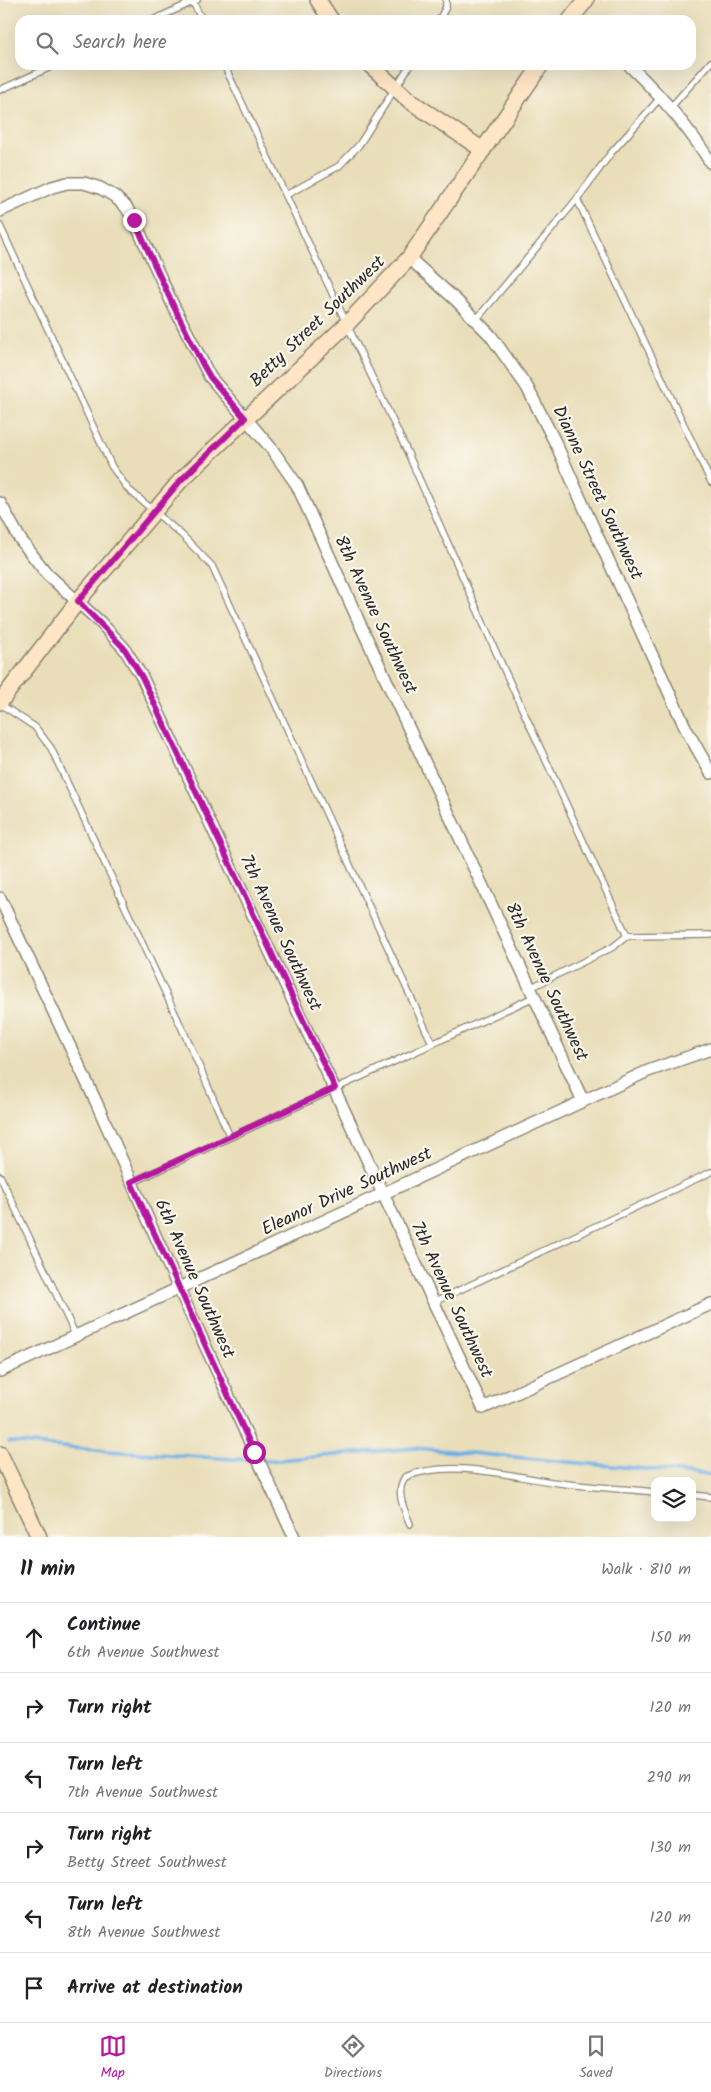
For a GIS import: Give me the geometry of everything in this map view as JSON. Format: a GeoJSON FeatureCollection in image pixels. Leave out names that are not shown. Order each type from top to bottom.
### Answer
{"type":"FeatureCollection","features":[{"type":"Feature","properties":{"kind":"street"},"geometry":{"type":"LineString","coordinates":[[318,0],[328,15]]}},
{"type":"Feature","properties":{"kind":"street"},"geometry":{"type":"LineString","coordinates":[[574,15],[586,0]]}},
{"type":"Feature","properties":{"kind":"street"},"geometry":{"type":"LineString","coordinates":[[375,70],[430,115],[483,150]]}},
{"type":"Feature","properties":{"kind":"street","name":"Betty Street Southwest"},"geometry":{"type":"LineString","coordinates":[[0,703],[78,601],[153,511],[203,458],[346,325],[409,258],[538,70]]}},
{"type":"Feature","properties":{"kind":"street"},"geometry":{"type":"LineString","coordinates":[[634,70],[662,96],[711,163]]}},
{"type":"Feature","properties":{"kind":"street","name":"8th Avenue Southwest"},"geometry":{"type":"LineString","coordinates":[[0,211],[52,187],[67,183],[84,183],[100,188],[114,196],[126,207],[210,377],[276,453],[297,485],[583,1101]]}},
{"type":"Feature","properties":{"kind":"street","name":"Dianne Street Southwest"},"geometry":{"type":"LineString","coordinates":[[409,258],[476,320],[510,361],[527,387],[556,444],[686,729],[711,773]]}},
{"type":"Feature","properties":{"kind":"street","name":"7th Avenue Southwest"},"geometry":{"type":"LineString","coordinates":[[0,503],[20,539],[46,574],[78,601],[124,648],[142,677],[483,1408],[711,1304]]}},
{"type":"Feature","properties":{"kind":"street","name":"6th Avenue Southwest"},"geometry":{"type":"LineString","coordinates":[[0,898],[97,1104],[289,1535]]}},
{"type":"Feature","properties":{"kind":"street","name":"Eleanor Drive Southwest"},"geometry":{"type":"LineString","coordinates":[[0,1372],[648,1071],[711,1049]]}},
{"type":"Feature","properties":{"kind":"street"},"geometry":{"type":"LineString","coordinates":[[3,1459],[39,1537]]}},
{"type":"Feature","properties":{"kind":"lane"},"geometry":{"type":"LineString","coordinates":[[442,15],[446,7],[446,0]]}},
{"type":"Feature","properties":{"kind":"lane"},"geometry":{"type":"LineString","coordinates":[[164,15],[195,1],[200,15]]}},
{"type":"Feature","properties":{"kind":"lane"},"geometry":{"type":"LineString","coordinates":[[671,107],[711,62]]}},
{"type":"Feature","properties":{"kind":"lane"},"geometry":{"type":"LineString","coordinates":[[0,90],[44,70]]}},
{"type":"Feature","properties":{"kind":"lane"},"geometry":{"type":"LineString","coordinates":[[226,70],[406,449],[496,652],[626,936]]}},
{"type":"Feature","properties":{"kind":"lane"},"geometry":{"type":"LineString","coordinates":[[286,195],[339,166],[359,145],[407,70]]}},
{"type":"Feature","properties":{"kind":"lane"},"geometry":{"type":"LineString","coordinates":[[476,320],[577,199],[611,153],[662,96]]}},
{"type":"Feature","properties":{"kind":"lane"},"geometry":{"type":"LineString","coordinates":[[577,199],[711,482]]}},
{"type":"Feature","properties":{"kind":"lane"},"geometry":{"type":"LineString","coordinates":[[0,226],[112,467],[128,489],[184,536],[212,566],[432,1043]]}},
{"type":"Feature","properties":{"kind":"lane"},"geometry":{"type":"LineString","coordinates":[[0,703],[35,728],[51,748],[193,1052],[230,1137]]}},
{"type":"Feature","properties":{"kind":"lane"},"geometry":{"type":"LineString","coordinates":[[131,1182],[432,1043],[532,992],[613,947],[626,936],[711,936]]}},
{"type":"Feature","properties":{"kind":"lane"},"geometry":{"type":"LineString","coordinates":[[434,1302],[711,1172]]}},
{"type":"Feature","properties":{"kind":"lane"},"geometry":{"type":"LineString","coordinates":[[0,1176],[76,1336]]}},
{"type":"Feature","properties":{"kind":"lane"},"geometry":{"type":"LineString","coordinates":[[410,1524],[400,1496],[401,1484],[405,1477],[433,1469],[456,1469],[560,1483],[651,1492]]}},
{"type":"Feature","properties":{"kind":"lane"},"geometry":{"type":"LineString","coordinates":[[696,1495],[711,1496]]}},
{"type":"Feature","properties":{"kind":"waterway"},"geometry":{"type":"LineString","coordinates":[[9,1442],[106,1451],[266,1461],[415,1448],[711,1475]]}},
{"type":"Feature","properties":{"kind":"route"},"geometry":{"type":"LineString","coordinates":[[134,220],[202,363],[224,395],[245,418],[181,480],[78,601],[124,648],[142,677],[335,1088],[131,1182],[254,1452]]}}]}
